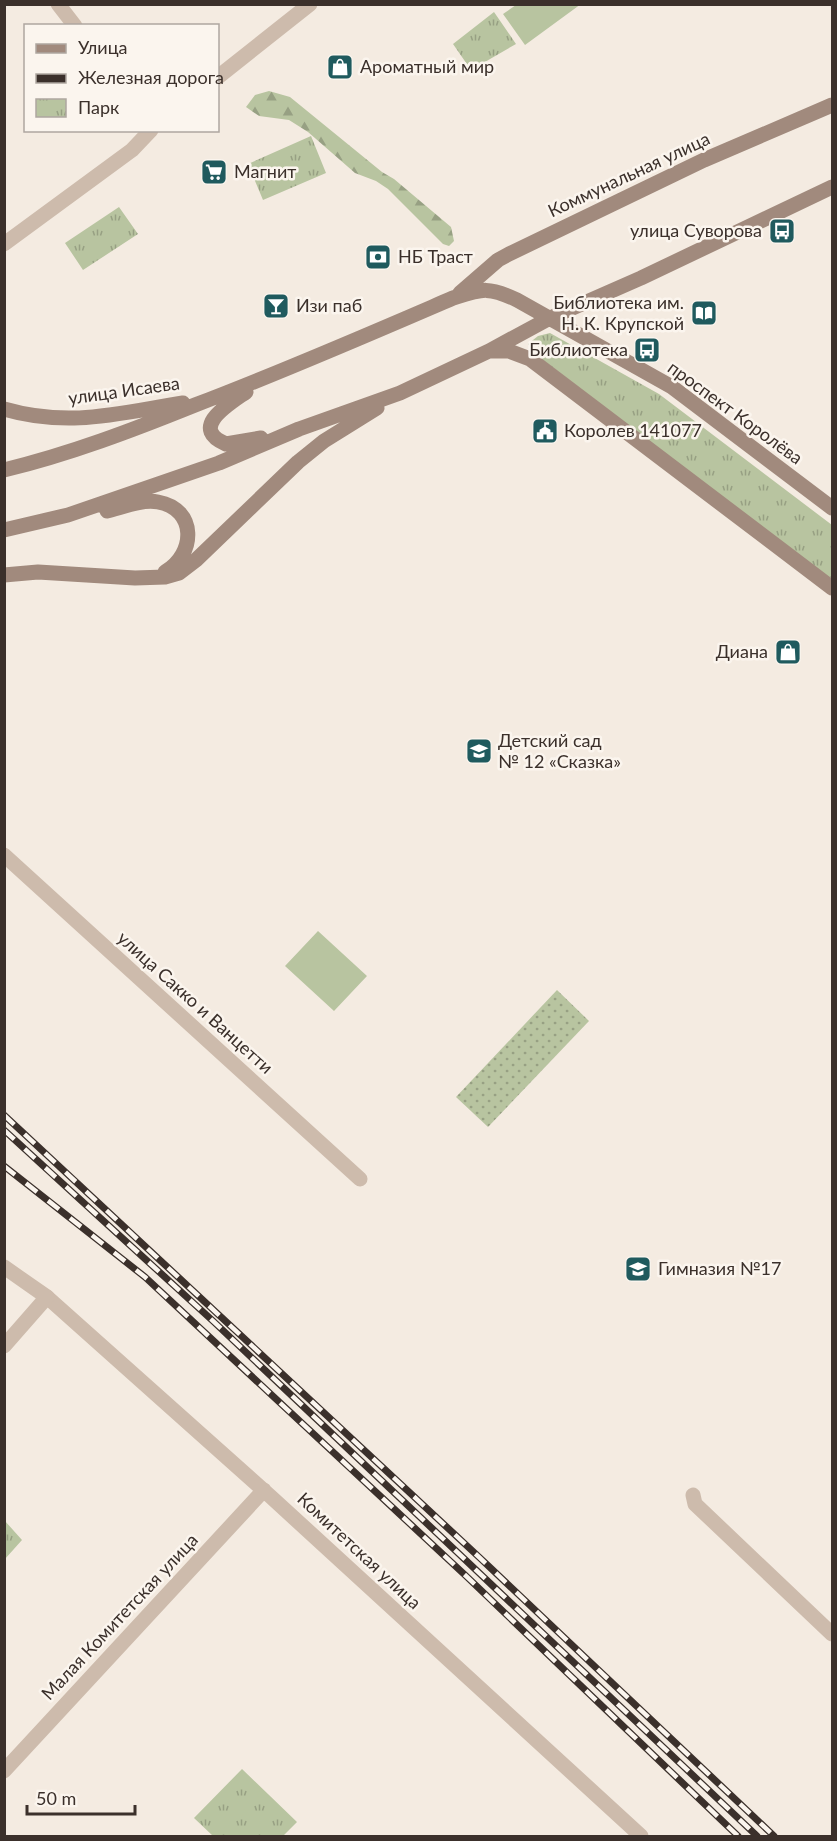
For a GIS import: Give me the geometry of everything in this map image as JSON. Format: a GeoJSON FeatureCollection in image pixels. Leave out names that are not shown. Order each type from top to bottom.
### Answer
{"type":"FeatureCollection","features":[{"type":"Feature","properties":{"kind":"main road","name":"Коммунальная улица"},"geometry":{"type":"LineString","coordinates":[[453,298],[498,260],[509,254],[704,160],[832,105]]}},
{"type":"Feature","properties":{"kind":"main road"},"geometry":{"type":"LineString","coordinates":[[4,530],[68,515],[219,464],[299,429],[400,393],[489,351],[550,318],[641,278],[832,187]]}},
{"type":"Feature","properties":{"kind":"main road","name":"проспект Королёва"},"geometry":{"type":"LineString","coordinates":[[453,298],[479,290],[492,290],[550,318],[679,391],[832,508]]}},
{"type":"Feature","properties":{"kind":"main road"},"geometry":{"type":"LineString","coordinates":[[4,470],[38,462],[133,430],[270,376],[453,298]]}},
{"type":"Feature","properties":{"kind":"main road"},"geometry":{"type":"LineString","coordinates":[[489,351],[509,351],[530,359],[832,588]]}},
{"type":"Feature","properties":{"kind":"main road"},"geometry":{"type":"LineString","coordinates":[[270,376],[218,411],[211,424],[215,437],[226,444],[233,444],[299,429]]}},
{"type":"Feature","properties":{"kind":"main road"},"geometry":{"type":"LineString","coordinates":[[4,575],[38,572],[135,578],[171,576],[186,568],[298,462],[324,441],[400,393]]}},
{"type":"Feature","properties":{"kind":"main road","name":"улица Исаева"},"geometry":{"type":"LineString","coordinates":[[4,409],[40,417],[83,419],[213,399]]}},
{"type":"Feature","properties":{"kind":"main road"},"geometry":{"type":"LineString","coordinates":[[68,515],[104,512],[149,501],[167,504],[181,516],[187,526],[188,545],[177,563],[157,577]]}},
{"type":"Feature","properties":{"kind":"street"},"geometry":{"type":"LineString","coordinates":[[58,4],[73,24]]}},
{"type":"Feature","properties":{"kind":"street"},"geometry":{"type":"LineString","coordinates":[[219,76],[310,4]]}},
{"type":"Feature","properties":{"kind":"street"},"geometry":{"type":"LineString","coordinates":[[4,244],[132,150],[149,132]]}},
{"type":"Feature","properties":{"kind":"street","name":"улица Сакко и Ванцетти"},"geometry":{"type":"LineString","coordinates":[[4,855],[360,1179]]}},
{"type":"Feature","properties":{"kind":"street","name":"Комитетская улица"},"geometry":{"type":"LineString","coordinates":[[4,1267],[47,1297],[264,1490],[641,1836]]}},
{"type":"Feature","properties":{"kind":"street"},"geometry":{"type":"LineString","coordinates":[[4,1346],[47,1297]]}},
{"type":"Feature","properties":{"kind":"street","name":"Малая Комитетская улица"},"geometry":{"type":"LineString","coordinates":[[4,1771],[264,1490]]}},
{"type":"Feature","properties":{"kind":"street"},"geometry":{"type":"LineString","coordinates":[[693,1495],[695,1504],[832,1634]]}},
{"type":"Feature","properties":{"kind":"green space"},"geometry":{"type":"Polygon","coordinates":[[[581,4],[525,45],[503,14],[516,5],[581,4]]]}},
{"type":"Feature","properties":{"kind":"green space"},"geometry":{"type":"Polygon","coordinates":[[[494,12],[516,44],[471,70],[453,44],[494,12]]]}},
{"type":"Feature","properties":{"kind":"green space"},"geometry":{"type":"Polygon","coordinates":[[[269,91],[290,97],[382,172],[394,179],[451,227],[454,241],[449,246],[443,244],[388,189],[376,181],[355,173],[308,132],[289,120],[259,116],[246,107],[255,95],[269,91]]]}},
{"type":"Feature","properties":{"kind":"green space"},"geometry":{"type":"Polygon","coordinates":[[[311,136],[326,173],[263,200],[248,164],[311,136]]]}},
{"type":"Feature","properties":{"kind":"green space"},"geometry":{"type":"Polygon","coordinates":[[[119,207],[138,234],[83,270],[65,243],[119,207]]]}},
{"type":"Feature","properties":{"kind":"green space"},"geometry":{"type":"Polygon","coordinates":[[[550,333],[659,394],[832,525],[832,581],[535,354],[528,344],[538,336],[550,333]]]}},
{"type":"Feature","properties":{"kind":"green space"},"geometry":{"type":"Polygon","coordinates":[[[318,931],[367,976],[334,1011],[285,966],[318,931]]]}},
{"type":"Feature","properties":{"kind":"green space"},"geometry":{"type":"Polygon","coordinates":[[[557,990],[589,1021],[488,1127],[456,1097],[557,990]]]}},
{"type":"Feature","properties":{"kind":"green space"},"geometry":{"type":"Polygon","coordinates":[[[5,1521],[22,1540],[4,1559],[5,1521]]]}},
{"type":"Feature","properties":{"kind":"green space"},"geometry":{"type":"Polygon","coordinates":[[[242,1769],[297,1822],[283,1836],[213,1836],[194,1818],[242,1769]]]}},
{"type":"Feature","properties":{"kind":"railway"},"geometry":{"type":"LineString","coordinates":[[4,1115],[480,1558],[774,1836]]}},
{"type":"Feature","properties":{"kind":"railway"},"geometry":{"type":"LineString","coordinates":[[4,1130],[213,1321],[757,1836]]}},
{"type":"Feature","properties":{"kind":"railway"},"geometry":{"type":"LineString","coordinates":[[4,1166],[145,1277],[465,1575],[738,1836]]}},
{"type":"Feature","properties":{"kind":"place","name":"Ароматный мир"},"geometry":{"type":"Point","coordinates":[340,67]}},
{"type":"Feature","properties":{"kind":"place","name":"Магнит"},"geometry":{"type":"Point","coordinates":[214,172]}},
{"type":"Feature","properties":{"kind":"place","name":"улица Суворова"},"geometry":{"type":"Point","coordinates":[782,231]}},
{"type":"Feature","properties":{"kind":"place","name":"НБ Траст"},"geometry":{"type":"Point","coordinates":[378,257]}},
{"type":"Feature","properties":{"kind":"place","name":"Изи паб"},"geometry":{"type":"Point","coordinates":[276,306]}},
{"type":"Feature","properties":{"kind":"place","name":"Библиотека им. Н. К. Крупской"},"geometry":{"type":"Point","coordinates":[704,313]}},
{"type":"Feature","properties":{"kind":"place","name":"Библиотека"},"geometry":{"type":"Point","coordinates":[647,350]}},
{"type":"Feature","properties":{"kind":"place","name":"Королев 141077"},"geometry":{"type":"Point","coordinates":[545,431]}},
{"type":"Feature","properties":{"kind":"place","name":"Диана"},"geometry":{"type":"Point","coordinates":[788,652]}},
{"type":"Feature","properties":{"kind":"place","name":"Детский сад № 12 «Сказка»"},"geometry":{"type":"Point","coordinates":[479,751]}},
{"type":"Feature","properties":{"kind":"place","name":"Гимназия №17"},"geometry":{"type":"Point","coordinates":[638,1269]}}]}
